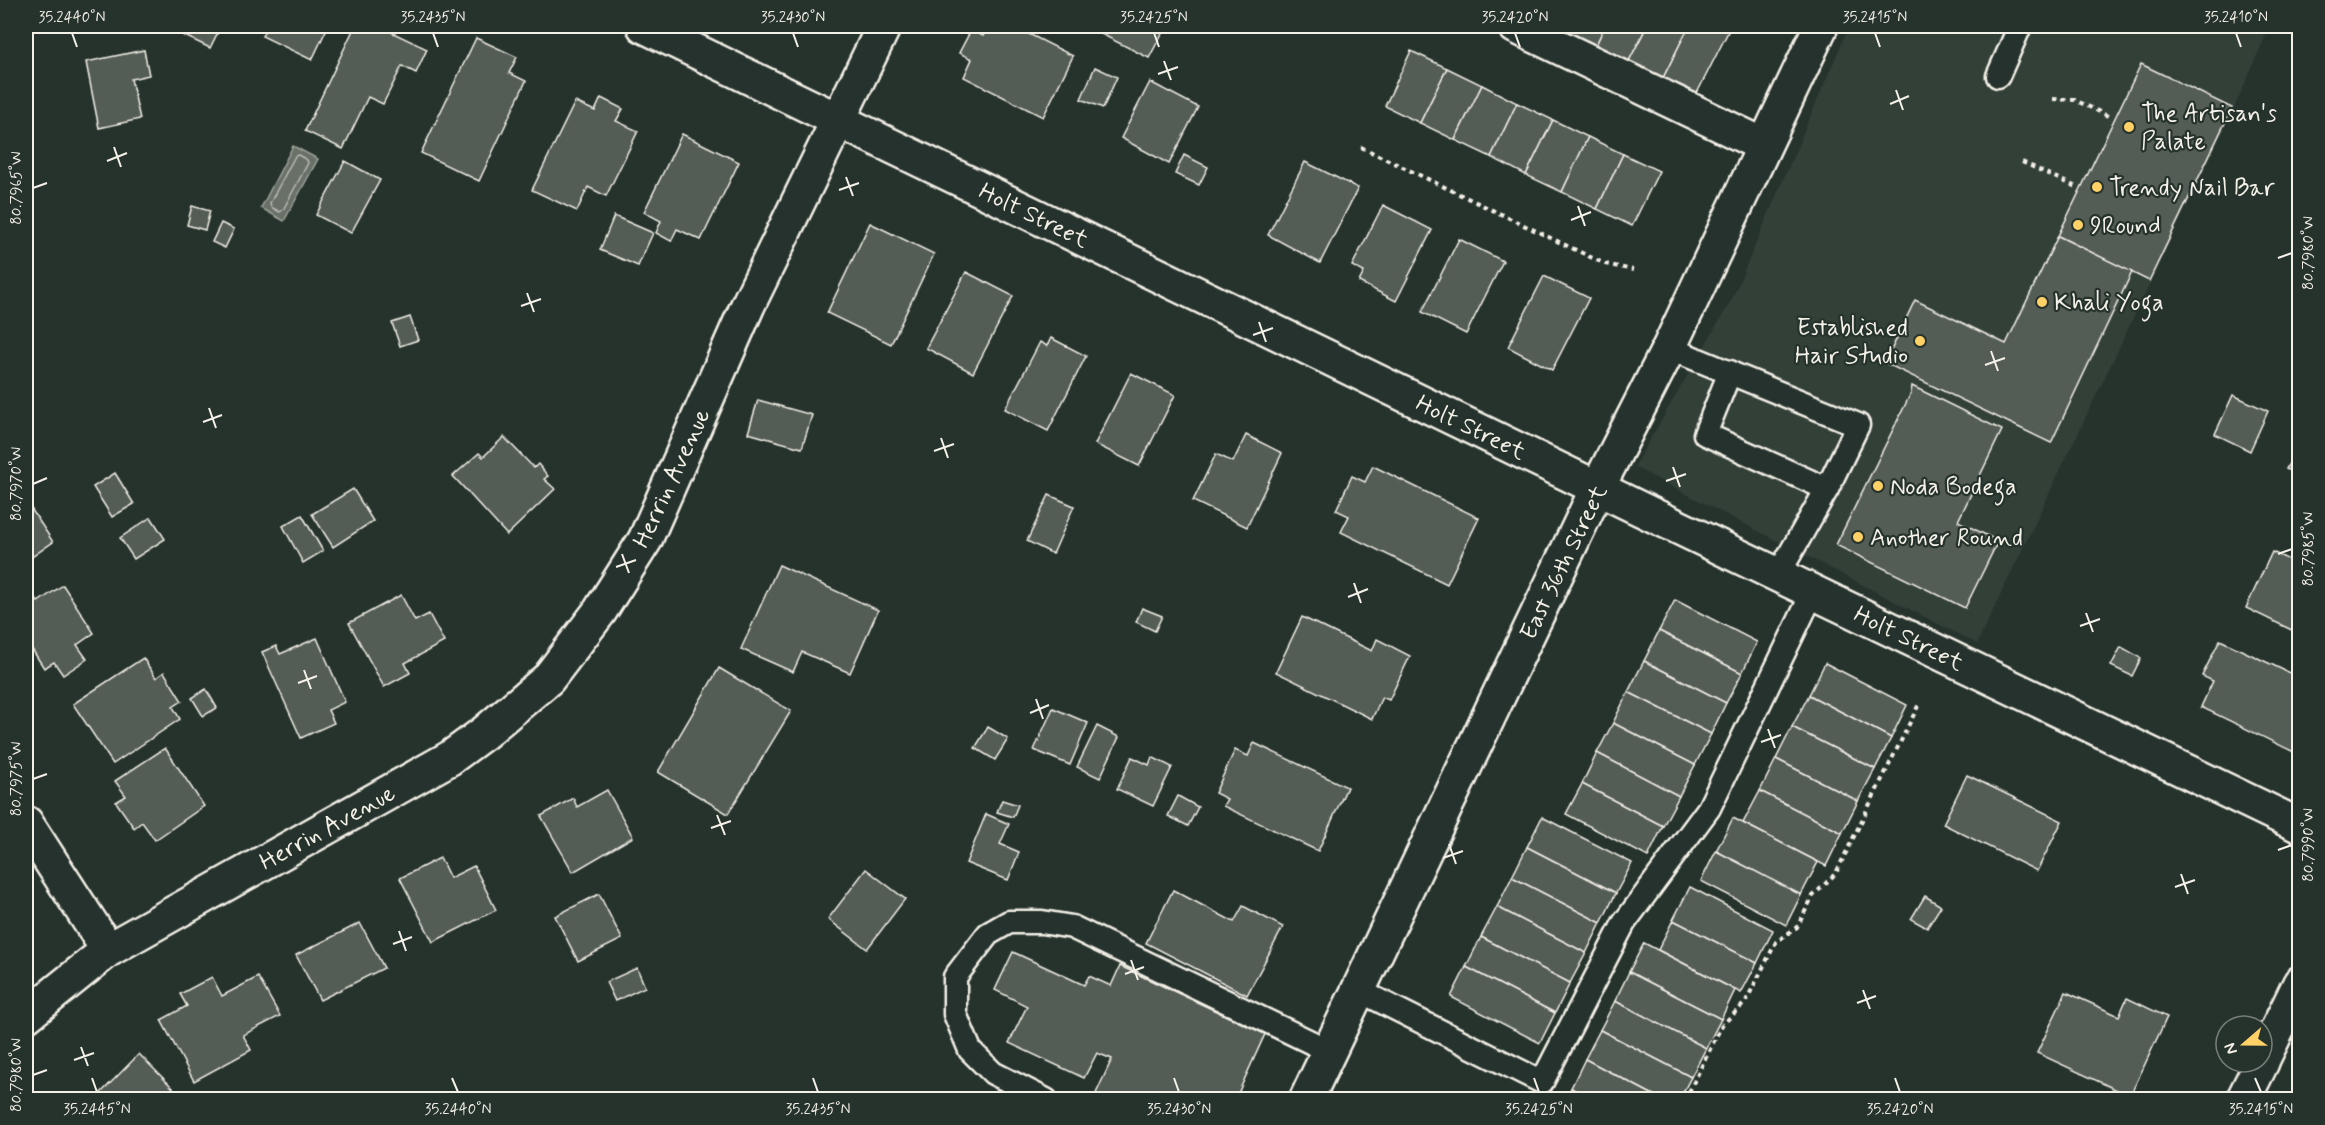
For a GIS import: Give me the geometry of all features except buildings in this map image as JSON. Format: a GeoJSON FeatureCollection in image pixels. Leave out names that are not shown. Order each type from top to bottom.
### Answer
{"type":"FeatureCollection","features":[{"type":"Feature","properties":{"kind":"street","name":"Holt Street"},"geometry":{"type":"LineString","coordinates":[[644,26],[1598,489],[2300,826]]}},
{"type":"Feature","properties":{"kind":"street","name":"Herrin Avenue"},"geometry":{"type":"LineString","coordinates":[[26,1016],[108,950],[450,758],[484,734],[548,679],[600,611],[645,540],[748,305],[884,26]]}},
{"type":"Feature","properties":{"kind":"street"},"geometry":{"type":"LineString","coordinates":[[1515,26],[1763,145]]}},
{"type":"Feature","properties":{"kind":"street","name":"East 36th Street"},"geometry":{"type":"LineString","coordinates":[[1306,1100],[1598,489],[1669,348],[1821,26]]}},
{"type":"Feature","properties":{"kind":"street"},"geometry":{"type":"LineString","coordinates":[[26,823],[108,950]]}},
{"type":"Feature","properties":{"kind":"street"},"geometry":{"type":"LineString","coordinates":[[2274,1037],[2300,983]]}},
{"type":"Feature","properties":{"kind":"street"},"geometry":{"type":"LineString","coordinates":[[2243,1100],[2256,1074]]}},
{"type":"Feature","properties":{"kind":"lane"},"geometry":{"type":"LineString","coordinates":[[1998,76],[2020,26]]}},
{"type":"Feature","properties":{"kind":"lane"},"geometry":{"type":"LineString","coordinates":[[1669,348],[1858,425],[1827,489],[1778,575]]}},
{"type":"Feature","properties":{"kind":"lane"},"geometry":{"type":"LineString","coordinates":[[1730,372],[1705,434],[1827,489]]}},
{"type":"Feature","properties":{"kind":"lane"},"geometry":{"type":"LineString","coordinates":[[1358,990],[1542,1082],[1624,923],[1709,808],[1813,592]]}},
{"type":"Feature","properties":{"kind":"lane"},"geometry":{"type":"LineString","coordinates":[[1046,1100],[993,1073],[970,1050],[955,1014],[955,977],[988,934],[1009,922],[1042,922],[1072,927],[1329,1051]]}},
{"type":"Feature","properties":{"kind":"path"},"geometry":{"type":"LineString","coordinates":[[2053,99],[2076,100],[2110,117]]}},
{"type":"Feature","properties":{"kind":"path"},"geometry":{"type":"LineString","coordinates":[[1361,147],[1605,264],[1633,270]]}},
{"type":"Feature","properties":{"kind":"path"},"geometry":{"type":"LineString","coordinates":[[2022,162],[2076,187]]}},
{"type":"Feature","properties":{"kind":"path"},"geometry":{"type":"LineString","coordinates":[[1685,1100],[1722,1025],[1745,1003],[1776,942],[1797,927],[1814,896],[1836,873],[1920,702]]}},
{"type":"Feature","properties":{"kind":"shaded area"},"geometry":{"type":"Polygon","coordinates":[[[1849,26],[2270,26],[2235,106],[1977,644],[1634,467],[1732,299],[1849,26]]]}},
{"type":"Feature","properties":{"kind":"water"},"geometry":{"type":"Polygon","coordinates":[[[293,146],[318,159],[284,221],[261,208],[293,146]]]}},
{"type":"Feature","properties":{"kind":"place","name":"The Artisan's Palate"},"geometry":{"type":"Point","coordinates":[2129,127]}},
{"type":"Feature","properties":{"kind":"place","name":"Trendy Nail Bar"},"geometry":{"type":"Point","coordinates":[2097,187]}},
{"type":"Feature","properties":{"kind":"place","name":"9Round"},"geometry":{"type":"Point","coordinates":[2078,225]}},
{"type":"Feature","properties":{"kind":"place","name":"Khali Yoga"},"geometry":{"type":"Point","coordinates":[2042,302]}},
{"type":"Feature","properties":{"kind":"place","name":"Established Hair Studio"},"geometry":{"type":"Point","coordinates":[1920,341]}},
{"type":"Feature","properties":{"kind":"place","name":"Noda Bodega"},"geometry":{"type":"Point","coordinates":[1878,486]}},
{"type":"Feature","properties":{"kind":"place","name":"Another Round"},"geometry":{"type":"Point","coordinates":[1858,537]}}]}
